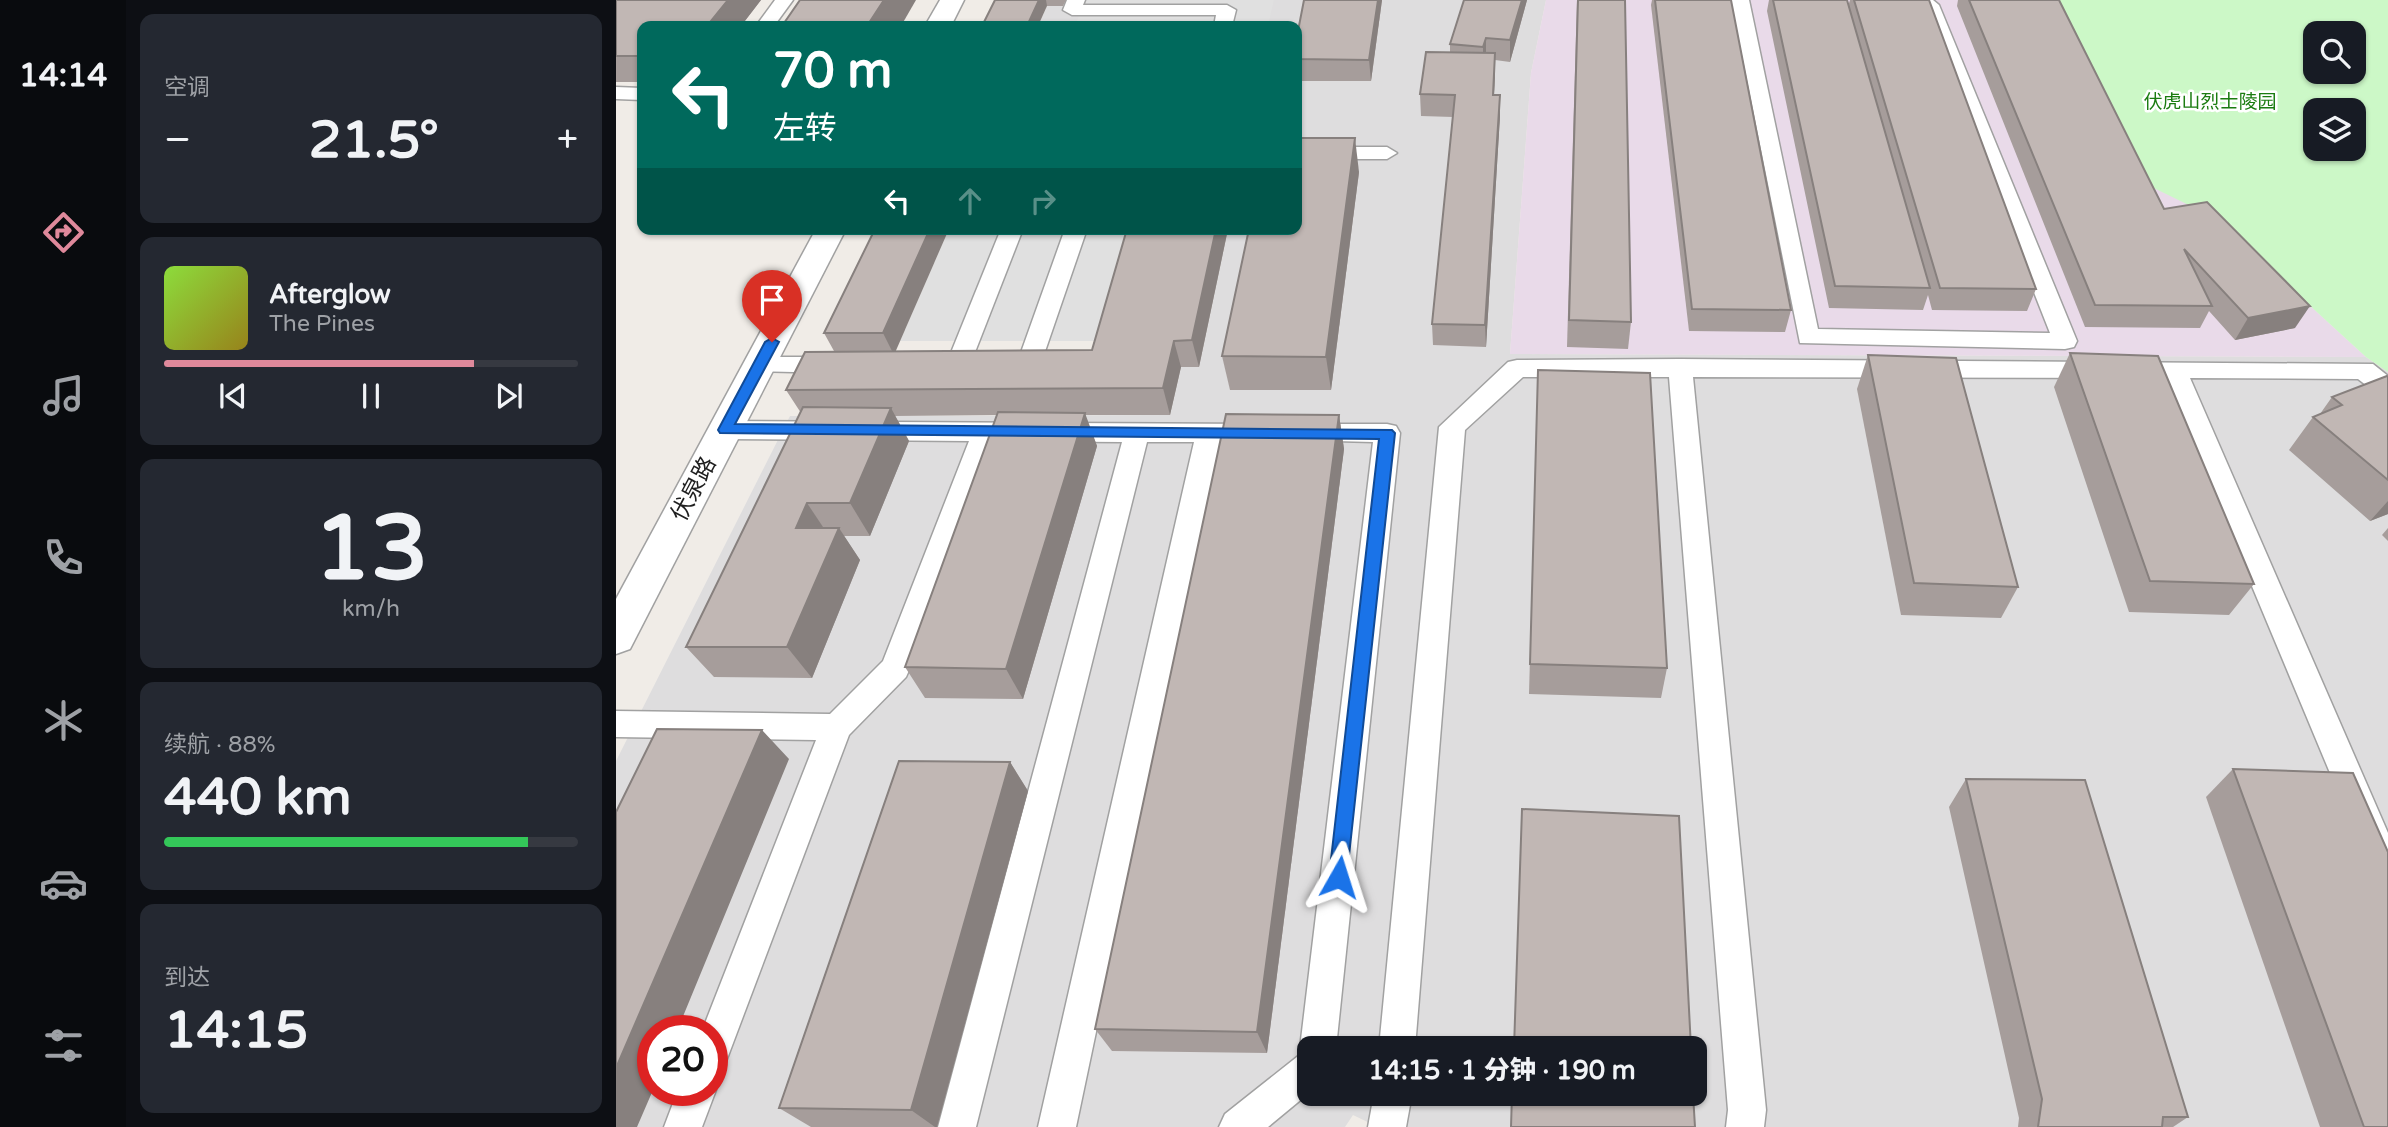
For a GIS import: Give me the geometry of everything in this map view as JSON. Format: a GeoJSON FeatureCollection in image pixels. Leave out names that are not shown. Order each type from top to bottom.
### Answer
{"type":"FeatureCollection","features":[{"type":"Feature","properties":{"kind":"street"},"geometry":{"type":"LineString","coordinates":[[942,21],[952,0]]}},
{"type":"Feature","properties":{"kind":"street","name":"伏泉路"},"geometry":{"type":"LineString","coordinates":[[616,637],[828,235]]}},
{"type":"Feature","properties":{"kind":"lane"},"geometry":{"type":"LineString","coordinates":[[769,21],[784,0]]}},
{"type":"Feature","properties":{"kind":"lane"},"geometry":{"type":"LineString","coordinates":[[1076,0],[1072,10],[1091,18],[1227,10],[1224,21]]}},
{"type":"Feature","properties":{"kind":"lane"},"geometry":{"type":"LineString","coordinates":[[1740,0],[1808,337],[2065,341],[1930,5],[1916,0]]}},
{"type":"Feature","properties":{"kind":"lane"},"geometry":{"type":"LineString","coordinates":[[616,93],[637,94]]}},
{"type":"Feature","properties":{"kind":"lane"},"geometry":{"type":"LineString","coordinates":[[1302,153],[1387,153]]}},
{"type":"Feature","properties":{"kind":"lane"},"geometry":{"type":"LineString","coordinates":[[958,365],[1011,235]]}},
{"type":"Feature","properties":{"kind":"lane"},"geometry":{"type":"LineString","coordinates":[[932,365],[1028,366],[1074,235]]}},
{"type":"Feature","properties":{"kind":"lane"},"geometry":{"type":"LineString","coordinates":[[760,365],[852,365]]}},
{"type":"Feature","properties":{"kind":"lane"},"geometry":{"type":"LineString","coordinates":[[1680,367],[1746,1110],[1745,1127]]}},
{"type":"Feature","properties":{"kind":"lane"},"geometry":{"type":"LineString","coordinates":[[1398,1036],[1452,427],[1517,368],[2364,370],[2388,389]]}},
{"type":"Feature","properties":{"kind":"lane"},"geometry":{"type":"LineString","coordinates":[[2174,370],[2388,871]]}},
{"type":"Feature","properties":{"kind":"lane"},"geometry":{"type":"LineString","coordinates":[[725,430],[1387,433],[1319,1036]]}},
{"type":"Feature","properties":{"kind":"lane"},"geometry":{"type":"LineString","coordinates":[[726,1015],[837,727],[895,668],[986,431]]}},
{"type":"Feature","properties":{"kind":"lane"},"geometry":{"type":"LineString","coordinates":[[957,1127],[1137,432]]}},
{"type":"Feature","properties":{"kind":"lane"},"geometry":{"type":"LineString","coordinates":[[1057,1127],[1209,432]]}},
{"type":"Feature","properties":{"kind":"lane"},"geometry":{"type":"LineString","coordinates":[[616,724],[837,727]]}},
{"type":"Feature","properties":{"kind":"lane"},"geometry":{"type":"LineString","coordinates":[[1238,1127],[1297,1079]]}},
{"type":"Feature","properties":{"kind":"lane"},"geometry":{"type":"LineString","coordinates":[[683,1127],[691,1106]]}},
{"type":"Feature","properties":{"kind":"lane"},"geometry":{"type":"LineString","coordinates":[[1387,1127],[1391,1106]]}},
{"type":"Feature","properties":{"kind":"shaded area"},"geometry":{"type":"Polygon","coordinates":[[[1066,0],[1546,0],[1531,73],[1510,354],[2366,357],[2388,372],[2388,1127],[1378,1127],[1353,1115],[1345,1127],[616,1127],[616,761],[790,416],[1170,415],[1181,367],[1199,367],[1227,235],[1302,235],[1302,21],[1040,21],[1047,6],[1063,6],[1066,0]]]}},
{"type":"Feature","properties":{"kind":"shaded area"},"geometry":{"type":"Polygon","coordinates":[[[1085,0],[1274,0],[1269,21],[1077,21],[1085,0]]]}},
{"type":"Feature","properties":{"kind":"shaded area"},"geometry":{"type":"Polygon","coordinates":[[[1546,0],[2026,0],[2199,210],[2224,227],[2366,357],[1510,354],[1531,73],[1546,0]]]}},
{"type":"Feature","properties":{"kind":"shaded area"},"geometry":{"type":"Polygon","coordinates":[[[946,235],[1140,235],[1112,341],[900,341],[946,235]]]}},
{"type":"Feature","properties":{"kind":"green space","name":"伏虎山烈士陵园"},"geometry":{"type":"Polygon","coordinates":[[[2026,0],[2388,0],[2388,372],[2366,357],[2224,227],[2199,210],[2125,174],[2026,0]]]}},
{"type":"Feature","properties":{"kind":"building"},"geometry":{"type":"Polygon","coordinates":[[[616,0],[728,0],[711,21],[637,21],[637,56],[616,56],[616,0]]]}},
{"type":"Feature","properties":{"kind":"building"},"geometry":{"type":"Polygon","coordinates":[[[800,0],[884,0],[870,21],[785,21],[800,0]]]}},
{"type":"Feature","properties":{"kind":"building"},"geometry":{"type":"Polygon","coordinates":[[[995,0],[1039,0],[1029,21],[984,21],[995,0]]]}},
{"type":"Feature","properties":{"kind":"building"},"geometry":{"type":"Polygon","coordinates":[[[1304,0],[1378,0],[1369,60],[1302,59],[1300,21],[1304,0]]]}},
{"type":"Feature","properties":{"kind":"building"},"geometry":{"type":"Polygon","coordinates":[[[1464,0],[1522,0],[1510,40],[1486,38],[1483,47],[1450,44],[1464,0]]]}},
{"type":"Feature","properties":{"kind":"building"},"geometry":{"type":"Polygon","coordinates":[[[1578,0],[1625,0],[1631,322],[1569,320],[1578,0]]]}},
{"type":"Feature","properties":{"kind":"building"},"geometry":{"type":"Polygon","coordinates":[[[1655,0],[1731,0],[1791,310],[1692,309],[1655,0]]]}},
{"type":"Feature","properties":{"kind":"building"},"geometry":{"type":"Polygon","coordinates":[[[1773,0],[1847,0],[1930,288],[1835,286],[1773,0]]]}},
{"type":"Feature","properties":{"kind":"building"},"geometry":{"type":"Polygon","coordinates":[[[1854,0],[1929,0],[2036,289],[1940,288],[1854,0]]]}},
{"type":"Feature","properties":{"kind":"building"},"geometry":{"type":"Polygon","coordinates":[[[1969,0],[2059,0],[2164,209],[2207,202],[2310,306],[2248,318],[2184,249],[2212,306],[2095,305],[1969,0]]]}},
{"type":"Feature","properties":{"kind":"building"},"geometry":{"type":"Polygon","coordinates":[[[1426,52],[1495,53],[1493,95],[1500,95],[1485,325],[1432,324],[1455,95],[1420,94],[1426,52]]]}},
{"type":"Feature","properties":{"kind":"building"},"geometry":{"type":"Polygon","coordinates":[[[1302,138],[1355,138],[1326,357],[1222,356],[1248,235],[1302,235],[1302,138]]]}},
{"type":"Feature","properties":{"kind":"building"},"geometry":{"type":"Polygon","coordinates":[[[872,235],[927,235],[883,333],[824,333],[872,235]]]}},
{"type":"Feature","properties":{"kind":"building"},"geometry":{"type":"Polygon","coordinates":[[[1125,235],[1215,235],[1192,340],[1174,341],[1163,388],[786,390],[805,352],[1092,350],[1125,235]]]}},
{"type":"Feature","properties":{"kind":"building"},"geometry":{"type":"Polygon","coordinates":[[[2070,353],[2158,356],[2254,584],[2150,581],[2070,353]]]}},
{"type":"Feature","properties":{"kind":"building"},"geometry":{"type":"Polygon","coordinates":[[[1868,355],[1956,358],[2018,587],[1914,583],[1868,355]]]}},
{"type":"Feature","properties":{"kind":"building"},"geometry":{"type":"Polygon","coordinates":[[[1538,370],[1650,373],[1667,668],[1530,664],[1538,370]]]}},
{"type":"Feature","properties":{"kind":"building"},"geometry":{"type":"Polygon","coordinates":[[[2387,376],[2388,480],[2313,417],[2342,405],[2332,397],[2387,376]]]}},
{"type":"Feature","properties":{"kind":"building"},"geometry":{"type":"Polygon","coordinates":[[[803,407],[891,408],[850,503],[807,503],[796,528],[839,528],[787,647],[686,647],[803,407]]]}},
{"type":"Feature","properties":{"kind":"building"},"geometry":{"type":"Polygon","coordinates":[[[998,412],[1085,413],[1006,669],[905,667],[998,412]]]}},
{"type":"Feature","properties":{"kind":"building"},"geometry":{"type":"Polygon","coordinates":[[[1226,414],[1339,415],[1257,1032],[1095,1029],[1226,414]]]}},
{"type":"Feature","properties":{"kind":"building"},"geometry":{"type":"Polygon","coordinates":[[[657,729],[762,730],[616,1068],[616,812],[657,729]]]}},
{"type":"Feature","properties":{"kind":"building"},"geometry":{"type":"Polygon","coordinates":[[[899,761],[1010,762],[911,1110],[779,1108],[899,761]]]}},
{"type":"Feature","properties":{"kind":"building"},"geometry":{"type":"Polygon","coordinates":[[[2233,769],[2353,773],[2388,852],[2388,1127],[2364,1127],[2233,769]]]}},
{"type":"Feature","properties":{"kind":"building"},"geometry":{"type":"Polygon","coordinates":[[[1966,779],[2085,780],[2188,1117],[2163,1117],[2162,1127],[2038,1127],[2042,1099],[1966,779]]]}},
{"type":"Feature","properties":{"kind":"building"},"geometry":{"type":"Polygon","coordinates":[[[1522,809],[1679,816],[1690,1036],[1514,1036],[1522,809]]]}},
{"type":"Feature","properties":{"kind":"building"},"geometry":{"type":"Polygon","coordinates":[[[1512,1106],[1694,1106],[1695,1127],[1511,1127],[1512,1106]]]}},
{"type":"Feature","properties":{"kind":"route"},"geometry":{"type":"LineString","coordinates":[[772,342],[725,430],[1387,433],[1339,877]]}}]}
